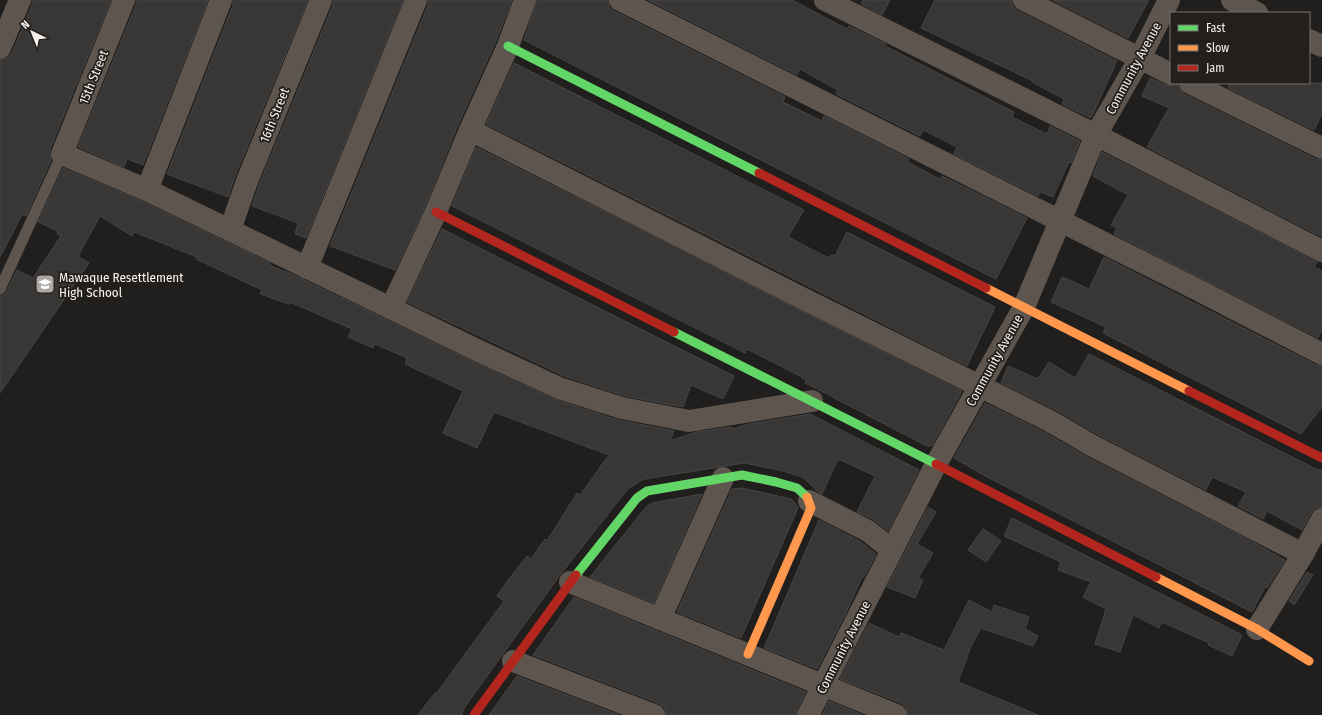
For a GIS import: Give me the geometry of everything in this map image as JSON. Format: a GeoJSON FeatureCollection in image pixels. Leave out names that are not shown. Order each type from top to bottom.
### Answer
{"type":"FeatureCollection","features":[{"type":"Feature","properties":{"kind":"street"},"geometry":{"type":"LineString","coordinates":[[0,48],[20,0]]}},
{"type":"Feature","properties":{"kind":"street","name":"15th Street"},"geometry":{"type":"LineString","coordinates":[[62,154],[124,0]]}},
{"type":"Feature","properties":{"kind":"street"},"geometry":{"type":"LineString","coordinates":[[147,190],[221,0]]}},
{"type":"Feature","properties":{"kind":"street","name":"16th Street"},"geometry":{"type":"LineString","coordinates":[[230,230],[247,181],[321,0]]}},
{"type":"Feature","properties":{"kind":"street"},"geometry":{"type":"LineString","coordinates":[[307,268],[416,0]]}},
{"type":"Feature","properties":{"kind":"street"},"geometry":{"type":"LineString","coordinates":[[391,308],[436,212],[470,130],[508,46],[525,0]]}},
{"type":"Feature","properties":{"kind":"street"},"geometry":{"type":"LineString","coordinates":[[620,0],[1194,288],[1322,354]]}},
{"type":"Feature","properties":{"kind":"street"},"geometry":{"type":"LineString","coordinates":[[825,0],[1096,135],[1322,251]]}},
{"type":"Feature","properties":{"kind":"street"},"geometry":{"type":"LineString","coordinates":[[1024,0],[1170,73]]}},
{"type":"Feature","properties":{"kind":"street","name":"Community Avenue"},"geometry":{"type":"LineString","coordinates":[[808,715],[936,464],[1024,307],[1096,135],[1140,58],[1169,0]]}},
{"type":"Feature","properties":{"kind":"street"},"geometry":{"type":"LineString","coordinates":[[1232,0],[1255,12]]}},
{"type":"Feature","properties":{"kind":"street"},"geometry":{"type":"LineString","coordinates":[[1310,40],[1322,46]]}},
{"type":"Feature","properties":{"kind":"street"},"geometry":{"type":"LineString","coordinates":[[508,46],[1322,458]]}},
{"type":"Feature","properties":{"kind":"street"},"geometry":{"type":"LineString","coordinates":[[1192,84],[1322,148]]}},
{"type":"Feature","properties":{"kind":"street"},"geometry":{"type":"LineString","coordinates":[[470,130],[800,297],[1050,421],[1100,449],[1303,554]]}},
{"type":"Feature","properties":{"kind":"street"},"geometry":{"type":"LineString","coordinates":[[62,154],[147,190],[481,352],[559,388],[622,408],[689,421],[812,401]]}},
{"type":"Feature","properties":{"kind":"street"},"geometry":{"type":"LineString","coordinates":[[436,212],[812,401],[1257,629],[1309,661]]}},
{"type":"Feature","properties":{"kind":"street"},"geometry":{"type":"LineString","coordinates":[[474,715],[570,582],[637,498],[647,491],[742,475],[797,488],[807,497],[811,508],[748,654]]}},
{"type":"Feature","properties":{"kind":"street"},"geometry":{"type":"LineString","coordinates":[[660,619],[724,478]]}},
{"type":"Feature","properties":{"kind":"street"},"geometry":{"type":"LineString","coordinates":[[809,501],[868,531],[892,550]]}},
{"type":"Feature","properties":{"kind":"street"},"geometry":{"type":"LineString","coordinates":[[1257,629],[1303,554],[1322,519]]}},
{"type":"Feature","properties":{"kind":"street"},"geometry":{"type":"LineString","coordinates":[[570,582],[896,715]]}},
{"type":"Feature","properties":{"kind":"street"},"geometry":{"type":"LineString","coordinates":[[513,661],[654,715]]}},
{"type":"Feature","properties":{"kind":"lane"},"geometry":{"type":"LineString","coordinates":[[0,289],[62,154]]}},
{"type":"Feature","properties":{"kind":"building"},"geometry":{"type":"Polygon","coordinates":[[[32,0],[111,0],[50,149],[51,160],[26,216],[22,215],[0,257],[0,60],[7,58],[12,53],[32,5],[32,0]]]}},
{"type":"Feature","properties":{"kind":"building"},"geometry":{"type":"Polygon","coordinates":[[[136,0],[208,0],[143,165],[127,159],[124,167],[78,147],[136,5],[136,0]]]}},
{"type":"Feature","properties":{"kind":"building"},"geometry":{"type":"Polygon","coordinates":[[[233,0],[308,0],[235,176],[228,197],[167,174],[233,5],[233,0]]]}},
{"type":"Feature","properties":{"kind":"building"},"geometry":{"type":"Polygon","coordinates":[[[333,0],[403,0],[306,238],[295,234],[298,223],[252,206],[259,185],[333,5],[333,0]]]}},
{"type":"Feature","properties":{"kind":"building"},"geometry":{"type":"Polygon","coordinates":[[[428,0],[512,0],[496,41],[458,125],[425,207],[395,270],[330,246],[428,5],[428,0]]]}},
{"type":"Feature","properties":{"kind":"building"},"geometry":{"type":"Polygon","coordinates":[[[537,0],[608,0],[609,7],[614,11],[785,97],[783,102],[822,121],[824,116],[909,159],[907,162],[940,179],[942,176],[1027,218],[996,279],[524,40],[537,0]]]}},
{"type":"Feature","properties":{"kind":"building"},"geometry":{"type":"Polygon","coordinates":[[[648,0],[792,0],[847,29],[849,26],[886,44],[885,46],[1014,112],[1012,117],[1047,134],[1050,126],[1080,141],[1071,163],[1069,162],[1053,197],[1040,192],[1038,196],[954,154],[957,147],[923,130],[920,136],[836,94],[838,90],[800,69],[797,75],[648,0]]]}},
{"type":"Feature","properties":{"kind":"building"},"geometry":{"type":"Polygon","coordinates":[[[863,0],[890,0],[882,15],[861,4],[863,0]]]}},
{"type":"Feature","properties":{"kind":"building"},"geometry":{"type":"Polygon","coordinates":[[[935,0],[1012,0],[1013,7],[1018,11],[1117,61],[1091,118],[1062,104],[1064,99],[1032,82],[1033,81],[921,28],[935,0]]]}},
{"type":"Feature","properties":{"kind":"building"},"geometry":{"type":"Polygon","coordinates":[[[1052,0],[1149,0],[1128,38],[1052,0]]]}},
{"type":"Feature","properties":{"kind":"building"},"geometry":{"type":"Polygon","coordinates":[[[514,63],[804,210],[788,237],[809,248],[829,258],[831,255],[835,256],[847,232],[995,307],[967,366],[486,124],[514,63]]]}},
{"type":"Feature","properties":{"kind":"building"},"geometry":{"type":"Polygon","coordinates":[[[1150,78],[1166,85],[1172,86],[1178,84],[1180,90],[1184,94],[1316,159],[1322,160],[1322,237],[1147,147],[1169,108],[1142,96],[1150,78]]]}},
{"type":"Feature","properties":{"kind":"building"},"geometry":{"type":"Polygon","coordinates":[[[1322,83],[1322,114],[1314,130],[1228,88],[1230,84],[1322,83]]]}},
{"type":"Feature","properties":{"kind":"building"},"geometry":{"type":"Polygon","coordinates":[[[476,147],[962,391],[932,446],[930,445],[929,447],[805,383],[806,380],[802,377],[747,349],[745,353],[452,206],[476,147]]]}},
{"type":"Feature","properties":{"kind":"building"},"geometry":{"type":"Polygon","coordinates":[[[1102,152],[1317,262],[1314,267],[1322,271],[1322,330],[1318,338],[1114,234],[1117,228],[1111,225],[1128,195],[1093,176],[1102,152]]]}},
{"type":"Feature","properties":{"kind":"building"},"geometry":{"type":"Polygon","coordinates":[[[63,168],[142,201],[270,263],[269,265],[292,274],[554,399],[618,420],[674,431],[670,441],[696,432],[732,427],[733,429],[749,424],[810,414],[919,470],[888,531],[874,520],[857,512],[875,476],[838,459],[822,494],[800,476],[744,463],[640,481],[627,490],[560,575],[464,708],[462,715],[418,715],[435,693],[436,694],[504,601],[497,596],[509,579],[527,556],[531,559],[545,539],[547,541],[577,493],[580,495],[609,455],[494,412],[477,448],[443,433],[463,391],[405,364],[407,358],[375,344],[373,348],[348,337],[352,329],[290,302],[289,304],[260,294],[262,290],[196,259],[197,257],[134,232],[132,236],[100,216],[78,256],[89,263],[0,393],[0,296],[4,295],[6,292],[17,270],[33,278],[61,236],[57,234],[58,231],[38,222],[63,168]]]}},
{"type":"Feature","properties":{"kind":"building"},"geometry":{"type":"Polygon","coordinates":[[[442,229],[734,376],[723,399],[691,385],[683,407],[625,396],[564,376],[407,302],[442,229]]]}},
{"type":"Feature","properties":{"kind":"building"},"geometry":{"type":"Polygon","coordinates":[[[1104,257],[1316,365],[1322,366],[1322,407],[1301,434],[1103,333],[1106,327],[1051,302],[1062,277],[1089,289],[1104,257]]]}},
{"type":"Feature","properties":{"kind":"building"},"geometry":{"type":"Polygon","coordinates":[[[1089,354],[1316,469],[1322,470],[1322,507],[1316,508],[1311,513],[1302,530],[1267,511],[1263,519],[1238,506],[1246,492],[1212,477],[1206,490],[1099,435],[1056,410],[1001,383],[1008,366],[1038,379],[1049,362],[1075,378],[1089,354]]]}},
{"type":"Feature","properties":{"kind":"building"},"geometry":{"type":"Polygon","coordinates":[[[985,403],[1044,432],[1087,457],[1285,560],[1267,588],[1265,587],[1252,612],[987,477],[954,458],[985,403]]]}},
{"type":"Feature","properties":{"kind":"building"},"geometry":{"type":"Polygon","coordinates":[[[742,488],[791,499],[798,508],[741,638],[677,612],[732,489],[742,488]]]}},
{"type":"Feature","properties":{"kind":"building"},"geometry":{"type":"Polygon","coordinates":[[[702,494],[654,603],[590,577],[646,507],[652,503],[702,494]]]}},
{"type":"Feature","properties":{"kind":"building"},"geometry":{"type":"Polygon","coordinates":[[[928,507],[936,512],[917,544],[933,553],[918,578],[923,580],[915,598],[887,587],[928,507]]]}},
{"type":"Feature","properties":{"kind":"building"},"geometry":{"type":"Polygon","coordinates":[[[1012,518],[1242,635],[1232,656],[1208,645],[1209,643],[1162,622],[1159,628],[1133,615],[1120,652],[1095,644],[1106,609],[1083,597],[1091,582],[1058,570],[1061,562],[1004,536],[1012,518]]]}},
{"type":"Feature","properties":{"kind":"building"},"geometry":{"type":"Polygon","coordinates":[[[819,520],[861,542],[876,554],[864,577],[862,577],[846,613],[817,669],[764,648],[819,520]]]}},
{"type":"Feature","properties":{"kind":"building"},"geometry":{"type":"Polygon","coordinates":[[[983,529],[1001,541],[986,562],[968,550],[983,529]]]}},
{"type":"Feature","properties":{"kind":"building"},"geometry":{"type":"Polygon","coordinates":[[[1307,572],[1313,575],[1294,605],[1289,601],[1307,572]]]}},
{"type":"Feature","properties":{"kind":"building"},"geometry":{"type":"Polygon","coordinates":[[[574,597],[806,692],[797,709],[796,715],[666,715],[664,707],[658,703],[533,655],[574,597]]]}},
{"type":"Feature","properties":{"kind":"building"},"geometry":{"type":"Polygon","coordinates":[[[969,600],[992,612],[994,605],[1029,617],[1025,629],[1038,636],[1033,646],[981,628],[971,646],[958,682],[1038,715],[908,715],[906,708],[901,703],[840,679],[869,623],[899,637],[901,633],[944,650],[969,600]]]}},
{"type":"Feature","properties":{"kind":"building"},"geometry":{"type":"Polygon","coordinates":[[[517,676],[619,715],[489,715],[517,676]]]}},
{"type":"Feature","properties":{"kind":"building"},"geometry":{"type":"Polygon","coordinates":[[[829,701],[863,715],[822,715],[829,701]]]}},
{"type":"Feature","properties":{"kind":"traffic: fast"},"geometry":{"type":"LineString","coordinates":[[508,46],[759,173]]}},
{"type":"Feature","properties":{"kind":"traffic: fast"},"geometry":{"type":"LineString","coordinates":[[674,332],[936,464]]}},
{"type":"Feature","properties":{"kind":"traffic: fast"},"geometry":{"type":"LineString","coordinates":[[576,575],[637,498],[647,491],[742,475],[797,488],[807,497]]}},
{"type":"Feature","properties":{"kind":"traffic: slow"},"geometry":{"type":"LineString","coordinates":[[986,288],[1189,391]]}},
{"type":"Feature","properties":{"kind":"traffic: slow"},"geometry":{"type":"LineString","coordinates":[[748,654],[811,508],[807,497]]}},
{"type":"Feature","properties":{"kind":"traffic: slow"},"geometry":{"type":"LineString","coordinates":[[1156,577],[1257,629],[1309,661]]}},
{"type":"Feature","properties":{"kind":"traffic: jam"},"geometry":{"type":"LineString","coordinates":[[759,173],[986,288]]}},
{"type":"Feature","properties":{"kind":"traffic: jam"},"geometry":{"type":"LineString","coordinates":[[436,212],[674,332]]}},
{"type":"Feature","properties":{"kind":"traffic: jam"},"geometry":{"type":"LineString","coordinates":[[1189,391],[1322,458]]}},
{"type":"Feature","properties":{"kind":"traffic: jam"},"geometry":{"type":"LineString","coordinates":[[936,464],[1156,577]]}},
{"type":"Feature","properties":{"kind":"traffic: jam"},"geometry":{"type":"LineString","coordinates":[[474,715],[576,575]]}},
{"type":"Feature","properties":{"kind":"place","name":"Mawaque Resettlement High School"},"geometry":{"type":"Point","coordinates":[45,284]}}]}
